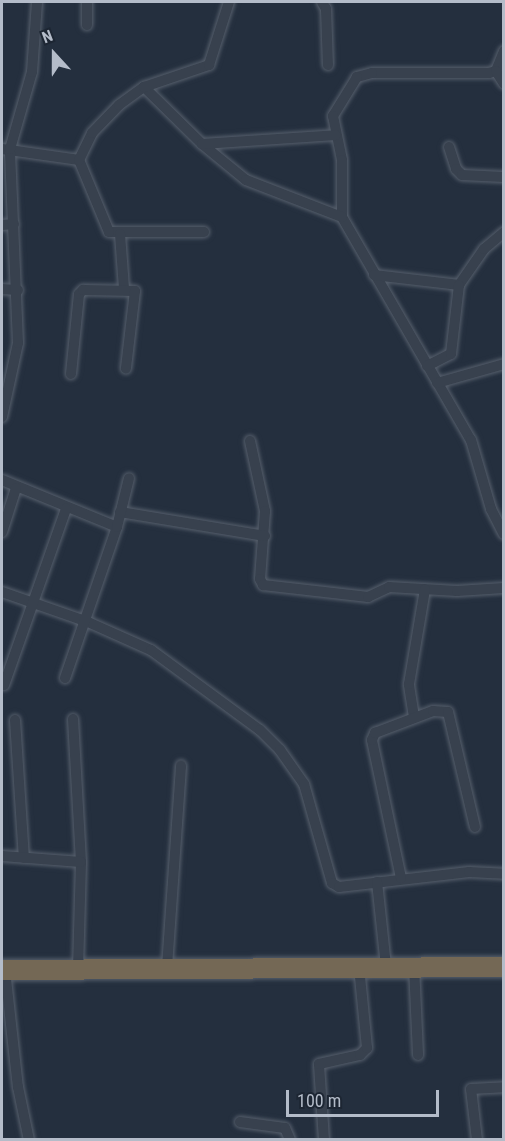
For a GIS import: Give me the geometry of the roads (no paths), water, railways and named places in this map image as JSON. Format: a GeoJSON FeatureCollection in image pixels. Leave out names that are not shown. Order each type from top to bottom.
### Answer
{"type":"FeatureCollection","features":[{"type":"Feature","properties":{"kind":"highway"},"geometry":{"type":"LineString","coordinates":[[3,970],[167,967],[504,967]]}},
{"type":"Feature","properties":{"kind":"street"},"geometry":{"type":"LineString","coordinates":[[2,417],[7,371],[18,343],[14,224],[5,180],[6,149],[32,72],[37,2]]}},
{"type":"Feature","properties":{"kind":"street"},"geometry":{"type":"LineString","coordinates":[[87,2],[87,25]]}},
{"type":"Feature","properties":{"kind":"street"},"geometry":{"type":"LineString","coordinates":[[204,232],[120,234],[105,228],[79,160],[92,133],[119,105],[144,87],[209,65],[229,2]]}},
{"type":"Feature","properties":{"kind":"street"},"geometry":{"type":"LineString","coordinates":[[322,2],[326,9],[328,65]]}},
{"type":"Feature","properties":{"kind":"street"},"geometry":{"type":"LineString","coordinates":[[496,71],[504,51]]}},
{"type":"Feature","properties":{"kind":"street"},"geometry":{"type":"LineString","coordinates":[[496,71],[504,84]]}},
{"type":"Feature","properties":{"kind":"street"},"geometry":{"type":"LineString","coordinates":[[496,71],[372,73],[357,77],[336,105],[333,116],[342,160],[342,217],[479,456],[491,509],[504,534]]}},
{"type":"Feature","properties":{"kind":"street"},"geometry":{"type":"LineString","coordinates":[[144,87],[202,144],[246,180],[342,217]]}},
{"type":"Feature","properties":{"kind":"street"},"geometry":{"type":"LineString","coordinates":[[202,144],[336,135]]}},
{"type":"Feature","properties":{"kind":"street"},"geometry":{"type":"LineString","coordinates":[[449,147],[456,169],[462,175],[504,177]]}},
{"type":"Feature","properties":{"kind":"street"},"geometry":{"type":"LineString","coordinates":[[6,149],[79,160]]}},
{"type":"Feature","properties":{"kind":"street"},"geometry":{"type":"LineString","coordinates":[[2,225],[14,224]]}},
{"type":"Feature","properties":{"kind":"street"},"geometry":{"type":"LineString","coordinates":[[426,366],[451,354],[459,285],[484,249],[504,232]]}},
{"type":"Feature","properties":{"kind":"street"},"geometry":{"type":"LineString","coordinates":[[120,234],[124,288]]}},
{"type":"Feature","properties":{"kind":"street"},"geometry":{"type":"LineString","coordinates":[[374,275],[459,285]]}},
{"type":"Feature","properties":{"kind":"street"},"geometry":{"type":"LineString","coordinates":[[2,289],[18,290]]}},
{"type":"Feature","properties":{"kind":"street"},"geometry":{"type":"LineString","coordinates":[[70,374],[81,291],[134,289],[126,368]]}},
{"type":"Feature","properties":{"kind":"street"},"geometry":{"type":"LineString","coordinates":[[437,383],[504,364]]}},
{"type":"Feature","properties":{"kind":"street"},"geometry":{"type":"LineString","coordinates":[[250,441],[265,511],[265,536],[260,579],[267,587],[368,597],[389,587],[425,590],[504,588]]}},
{"type":"Feature","properties":{"kind":"street"},"geometry":{"type":"LineString","coordinates":[[65,678],[83,620],[117,527],[129,478]]}},
{"type":"Feature","properties":{"kind":"street"},"geometry":{"type":"LineString","coordinates":[[2,480],[66,509],[117,527]]}},
{"type":"Feature","properties":{"kind":"street"},"geometry":{"type":"LineString","coordinates":[[2,532],[16,488]]}},
{"type":"Feature","properties":{"kind":"street"},"geometry":{"type":"LineString","coordinates":[[4,685],[66,509]]}},
{"type":"Feature","properties":{"kind":"street"},"geometry":{"type":"LineString","coordinates":[[120,512],[265,536]]}},
{"type":"Feature","properties":{"kind":"street"},"geometry":{"type":"LineString","coordinates":[[414,717],[409,684],[425,590]]}},
{"type":"Feature","properties":{"kind":"street"},"geometry":{"type":"LineString","coordinates":[[2,592],[83,620],[158,654],[260,730],[280,750],[304,784],[332,883],[339,887],[401,878],[469,872],[504,874]]}},
{"type":"Feature","properties":{"kind":"street"},"geometry":{"type":"LineString","coordinates":[[401,878],[373,736],[414,717],[448,712],[475,827]]}},
{"type":"Feature","properties":{"kind":"street"},"geometry":{"type":"LineString","coordinates":[[73,719],[81,862],[78,969]]}},
{"type":"Feature","properties":{"kind":"street"},"geometry":{"type":"LineString","coordinates":[[15,720],[24,858]]}},
{"type":"Feature","properties":{"kind":"street"},"geometry":{"type":"LineString","coordinates":[[167,967],[181,765]]}},
{"type":"Feature","properties":{"kind":"street"},"geometry":{"type":"LineString","coordinates":[[2,856],[81,862]]}},
{"type":"Feature","properties":{"kind":"street"},"geometry":{"type":"LineString","coordinates":[[377,882],[386,966]]}},
{"type":"Feature","properties":{"kind":"street"},"geometry":{"type":"LineString","coordinates":[[324,1140],[319,1064],[360,1054],[367,1048],[359,966]]}},
{"type":"Feature","properties":{"kind":"street"},"geometry":{"type":"LineString","coordinates":[[414,966],[418,1055]]}},
{"type":"Feature","properties":{"kind":"street"},"geometry":{"type":"LineString","coordinates":[[3,970],[18,1087],[29,1140]]}},
{"type":"Feature","properties":{"kind":"street"},"geometry":{"type":"LineString","coordinates":[[477,1140],[471,1089],[504,1087]]}},
{"type":"Feature","properties":{"kind":"street"},"geometry":{"type":"LineString","coordinates":[[240,1122],[285,1128],[290,1140]]}}]}
